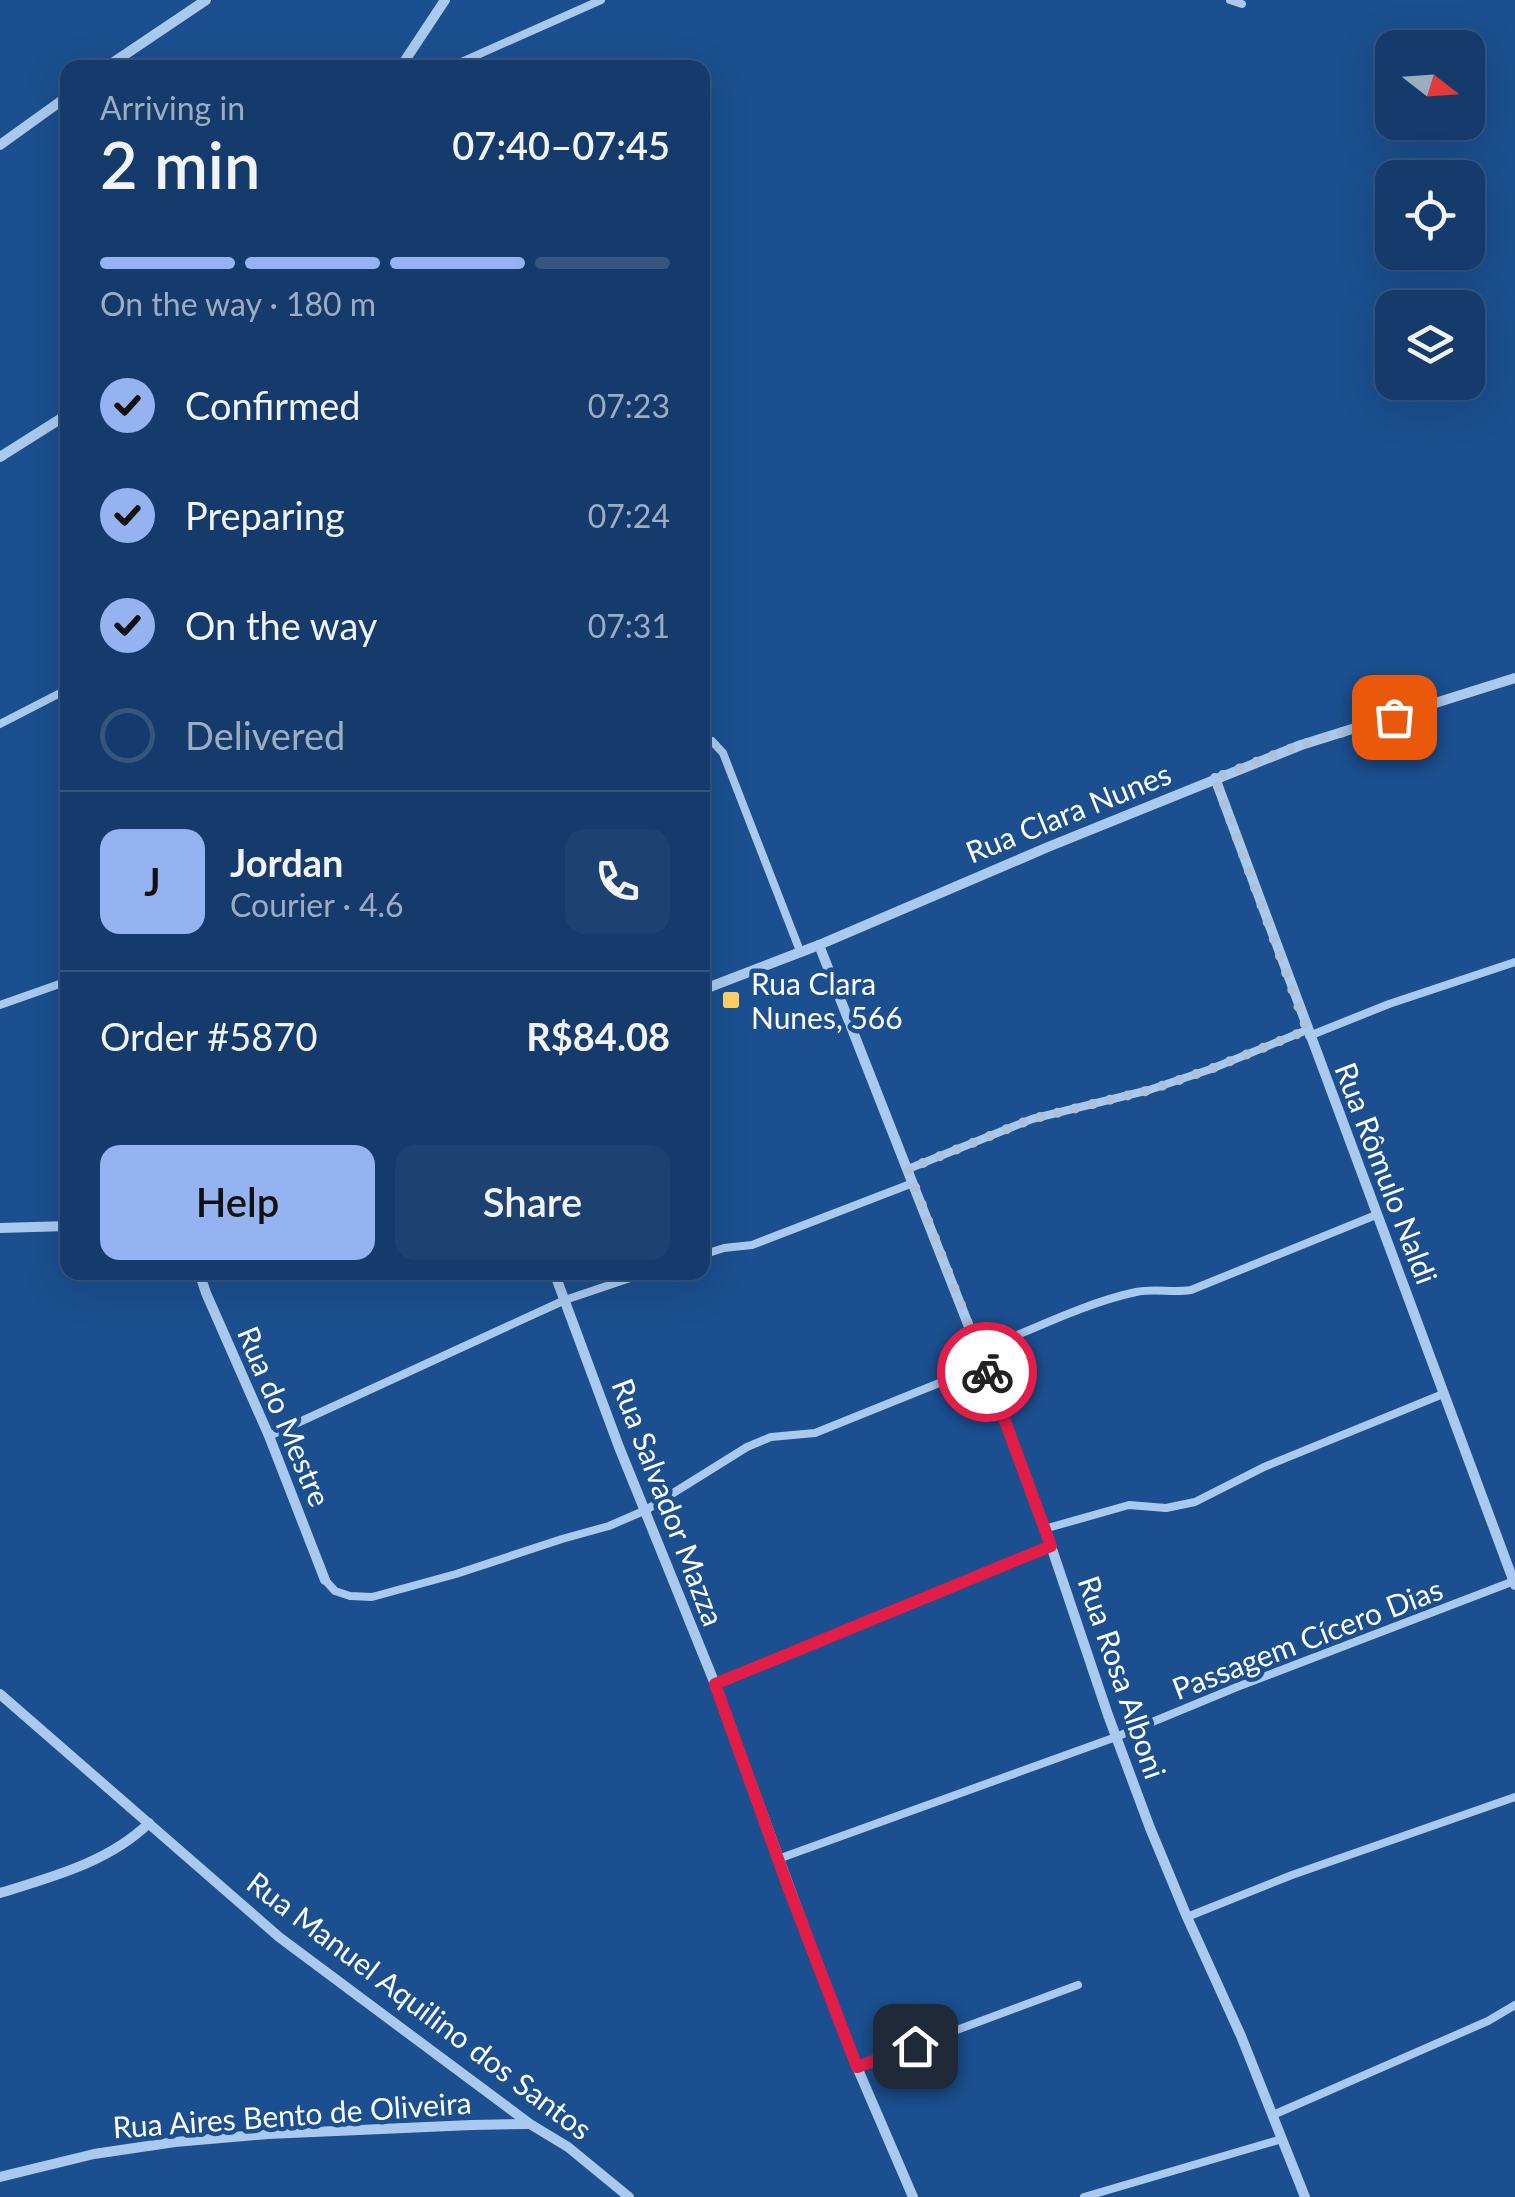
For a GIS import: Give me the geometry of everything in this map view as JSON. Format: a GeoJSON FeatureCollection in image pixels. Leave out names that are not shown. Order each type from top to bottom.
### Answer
{"type":"FeatureCollection","features":[{"type":"Feature","properties":{"kind":"street"},"geometry":{"type":"LineString","coordinates":[[118,60],[206,0]]}},
{"type":"Feature","properties":{"kind":"street"},"geometry":{"type":"LineString","coordinates":[[405,60],[444,0]]}},
{"type":"Feature","properties":{"kind":"street"},"geometry":{"type":"LineString","coordinates":[[0,144],[60,102]]}},
{"type":"Feature","properties":{"kind":"street"},"geometry":{"type":"LineString","coordinates":[[0,457],[60,419]]}},
{"type":"Feature","properties":{"kind":"street","name":"Rua Clara Nunes"},"geometry":{"type":"LineString","coordinates":[[710,987],[1300,745],[1515,678]]}},
{"type":"Feature","properties":{"kind":"street","name":"Rua Rômulo Naldi"},"geometry":{"type":"LineString","coordinates":[[1215,778],[1514,1583]]}},
{"type":"Feature","properties":{"kind":"street","name":"Rua Rosa Alboni"},"geometry":{"type":"LineString","coordinates":[[819,944],[979,1351],[1150,1828],[1305,2197]]}},
{"type":"Feature","properties":{"kind":"street"},"geometry":{"type":"LineString","coordinates":[[0,1228],[60,1227]]}},
{"type":"Feature","properties":{"kind":"street","name":"Rua do Mestre"},"geometry":{"type":"LineString","coordinates":[[202,1280],[325,1580]]}},
{"type":"Feature","properties":{"kind":"street","name":"Rua Salvador Mazza"},"geometry":{"type":"LineString","coordinates":[[557,1280],[676,1593],[715,1684],[857,2067],[913,2197]]}},
{"type":"Feature","properties":{"kind":"street","name":"Rua Manuel Aquilino dos Santos"},"geometry":{"type":"LineString","coordinates":[[0,1694],[278,1937],[530,2124],[568,2147],[630,2197]]}},
{"type":"Feature","properties":{"kind":"street"},"geometry":{"type":"LineString","coordinates":[[0,1893],[70,1871],[117,1847],[148,1823]]}},
{"type":"Feature","properties":{"kind":"street","name":"Rua Aires Bento de Oliveira"},"geometry":{"type":"LineString","coordinates":[[0,2177],[94,2154],[174,2142],[268,2134],[530,2124]]}},
{"type":"Feature","properties":{"kind":"lane"},"geometry":{"type":"LineString","coordinates":[[466,60],[601,0]]}},
{"type":"Feature","properties":{"kind":"lane"},"geometry":{"type":"LineString","coordinates":[[1230,0],[1242,4]]}},
{"type":"Feature","properties":{"kind":"lane"},"geometry":{"type":"LineString","coordinates":[[0,724],[60,693]]}},
{"type":"Feature","properties":{"kind":"lane"},"geometry":{"type":"LineString","coordinates":[[710,741],[723,753],[800,950]]}},
{"type":"Feature","properties":{"kind":"lane"},"geometry":{"type":"LineString","coordinates":[[908,1169],[1032,1119],[1150,1090],[1515,962]]}},
{"type":"Feature","properties":{"kind":"lane"},"geometry":{"type":"LineString","coordinates":[[0,1005],[60,984]]}},
{"type":"Feature","properties":{"kind":"lane"},"geometry":{"type":"LineString","coordinates":[[710,1252],[752,1245],[914,1183]]}},
{"type":"Feature","properties":{"kind":"lane"},"geometry":{"type":"LineString","coordinates":[[979,1351],[1100,1302],[1151,1290],[1191,1290],[1376,1216]]}},
{"type":"Feature","properties":{"kind":"lane"},"geometry":{"type":"LineString","coordinates":[[269,1436],[565,1300],[624,1280]]}},
{"type":"Feature","properties":{"kind":"lane"},"geometry":{"type":"LineString","coordinates":[[325,1580],[336,1591],[372,1597],[610,1526],[646,1510],[747,1447],[771,1437],[815,1432],[984,1365]]}},
{"type":"Feature","properties":{"kind":"lane"},"geometry":{"type":"LineString","coordinates":[[1044,1529],[1129,1504],[1166,1508],[1195,1502],[1264,1467],[1443,1394]]}},
{"type":"Feature","properties":{"kind":"lane"},"geometry":{"type":"LineString","coordinates":[[715,1684],[1051,1546]]}},
{"type":"Feature","properties":{"kind":"lane","name":"Passagem Cícero Dias"},"geometry":{"type":"LineString","coordinates":[[778,1859],[1116,1737],[1514,1583]]}},
{"type":"Feature","properties":{"kind":"lane"},"geometry":{"type":"LineString","coordinates":[[1187,1918],[1292,1875],[1515,1797]]}},
{"type":"Feature","properties":{"kind":"lane"},"geometry":{"type":"LineString","coordinates":[[857,2067],[1078,1985]]}},
{"type":"Feature","properties":{"kind":"lane"},"geometry":{"type":"LineString","coordinates":[[1273,2115],[1488,2022],[1515,2006]]}},
{"type":"Feature","properties":{"kind":"lane"},"geometry":{"type":"LineString","coordinates":[[1084,2197],[1282,2138]]}},
{"type":"Feature","properties":{"kind":"way so far"},"geometry":{"type":"LineString","coordinates":[[987,1372],[908,1169],[1032,1119],[1150,1090],[1307,1030],[1215,778],[1300,745],[1394,717]]}},
{"type":"Feature","properties":{"kind":"place","name":"Rua Clara Nunes, 566"},"geometry":{"type":"Point","coordinates":[731,1000]}},
{"type":"Feature","properties":{"kind":"route"},"geometry":{"type":"LineString","coordinates":[[915,2046],[857,2067],[715,1684],[1051,1546],[987,1372]]}}]}
